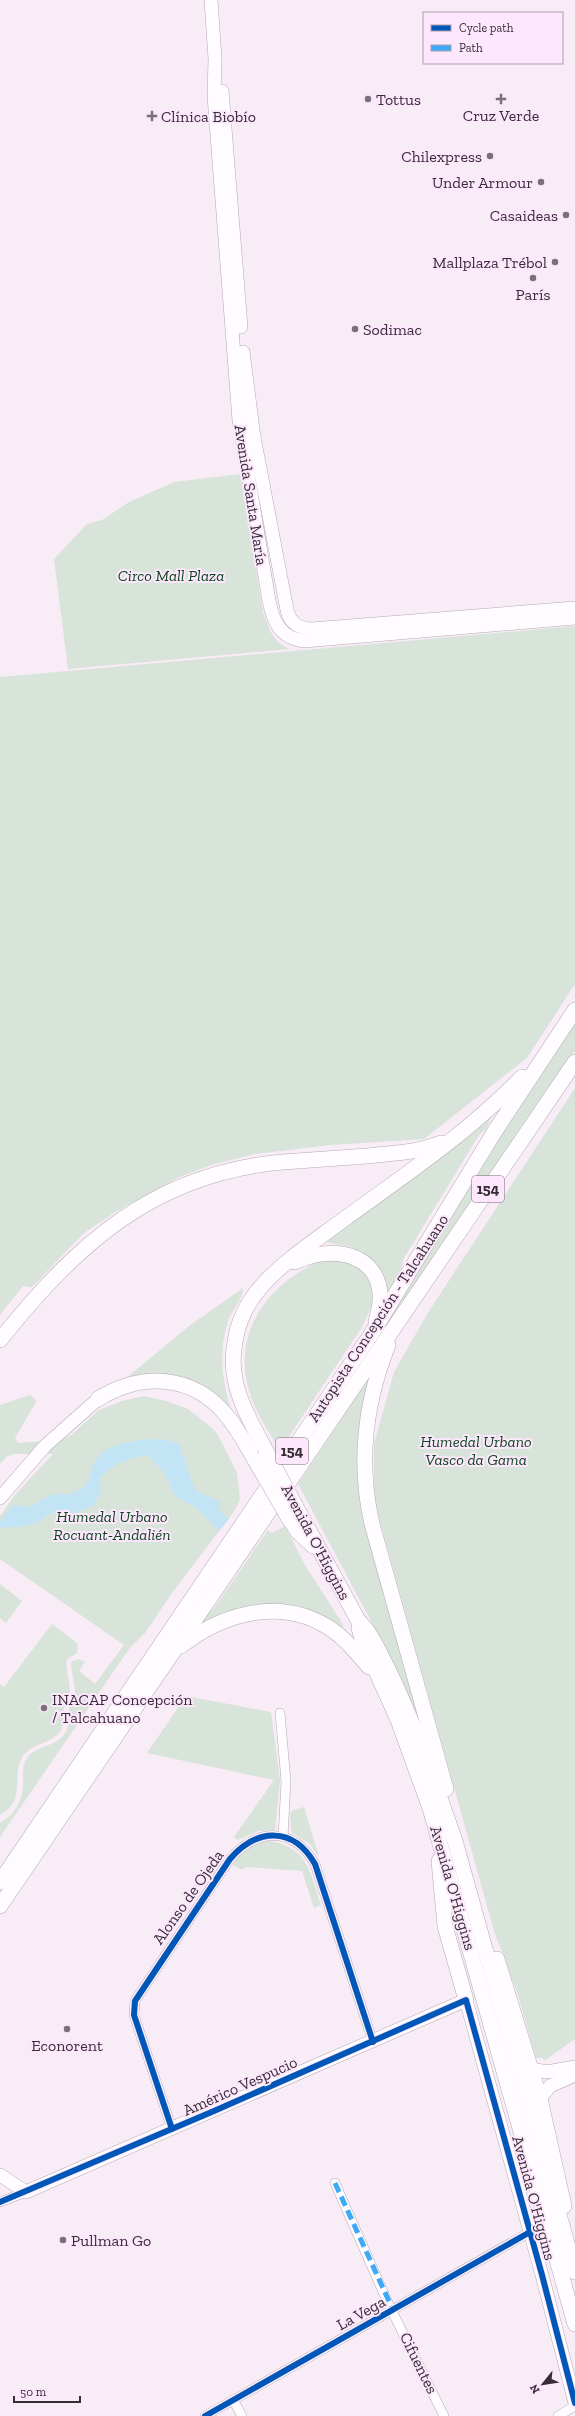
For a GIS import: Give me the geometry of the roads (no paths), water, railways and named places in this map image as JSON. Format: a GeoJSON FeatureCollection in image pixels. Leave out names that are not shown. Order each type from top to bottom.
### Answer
{"type":"FeatureCollection","features":[{"type":"Feature","properties":{"kind":"main road","name":"Avenida Santa María"},"geometry":{"type":"LineString","coordinates":[[211,0],[215,59],[215,104],[239,420],[258,542],[269,601],[276,624],[288,636],[304,641],[575,618]]}},
{"type":"Feature","properties":{"kind":"main road","name":"Avenida Santa María"},"geometry":{"type":"LineString","coordinates":[[215,59],[223,96],[247,395],[290,618],[300,627],[309,629],[575,608]]}},
{"type":"Feature","properties":{"kind":"main road","name":"Autopista Concepción - Talcahuano"},"geometry":{"type":"LineString","coordinates":[[0,1882],[372,1333],[463,1182],[546,1052],[575,1010]]}},
{"type":"Feature","properties":{"kind":"main road"},"geometry":{"type":"LineString","coordinates":[[277,1272],[326,1233],[459,1135],[501,1098],[546,1052]]}},
{"type":"Feature","properties":{"kind":"main road","name":"Autopista Concepción - Talcahuano"},"geometry":{"type":"LineString","coordinates":[[0,1906],[575,1062]]}},
{"type":"Feature","properties":{"kind":"main road"},"geometry":{"type":"LineString","coordinates":[[0,1340],[52,1278],[81,1250],[131,1213],[179,1188],[213,1175],[246,1167],[410,1152],[434,1146],[459,1135]]}},
{"type":"Feature","properties":{"kind":"main road"},"geometry":{"type":"LineString","coordinates":[[277,1272],[300,1259],[320,1253],[341,1252],[355,1257],[370,1270],[378,1288],[379,1309],[372,1333]]}},
{"type":"Feature","properties":{"kind":"main road","name":"Avenida O'Higgins"},"geometry":{"type":"LineString","coordinates":[[277,1272],[262,1286],[249,1304],[240,1323],[233,1352],[233,1371],[240,1399],[264,1447],[292,1511],[320,1552],[358,1620],[373,1638],[393,1679],[422,1751],[455,1841],[575,2272]]}},
{"type":"Feature","properties":{"kind":"main road"},"geometry":{"type":"LineString","coordinates":[[402,1315],[385,1353],[369,1412],[364,1448],[365,1488],[372,1524],[450,1804],[455,1841]]}},
{"type":"Feature","properties":{"kind":"main road"},"geometry":{"type":"LineString","coordinates":[[0,1498],[45,1446],[98,1399],[124,1386],[143,1382],[162,1381],[188,1387],[208,1398],[224,1412],[255,1460],[292,1511]]}},
{"type":"Feature","properties":{"kind":"main road"},"geometry":{"type":"LineString","coordinates":[[169,1658],[191,1638],[224,1620],[247,1613],[284,1612],[311,1619],[335,1632],[353,1648],[384,1688]]}},
{"type":"Feature","properties":{"kind":"main road","name":"Avenida O'Higgins"},"geometry":{"type":"LineString","coordinates":[[358,1620],[363,1642],[411,1753],[437,1832],[575,2324]]}},
{"type":"Feature","properties":{"kind":"main road"},"geometry":{"type":"LineString","coordinates":[[437,1832],[444,1918],[466,2000]]}},
{"type":"Feature","properties":{"kind":"main road"},"geometry":{"type":"LineString","coordinates":[[476,1917],[502,1972],[540,2099],[561,2187],[567,2243]]}},
{"type":"Feature","properties":{"kind":"main road","name":"Avenida O'Higgins"},"geometry":{"type":"LineString","coordinates":[[466,2000],[530,2232],[575,2403]]}},
{"type":"Feature","properties":{"kind":"main road","name":"Américo Vespucio"},"geometry":{"type":"LineString","coordinates":[[26,2192],[373,2042],[466,2000]]}},
{"type":"Feature","properties":{"kind":"main road"},"geometry":{"type":"LineString","coordinates":[[531,2069],[553,2071],[575,2067]]}},
{"type":"Feature","properties":{"kind":"main road"},"geometry":{"type":"LineString","coordinates":[[540,2099],[550,2086],[575,2074]]}},
{"type":"Feature","properties":{"kind":"main road"},"geometry":{"type":"LineString","coordinates":[[0,2174],[26,2192]]}},
{"type":"Feature","properties":{"kind":"street"},"geometry":{"type":"LineString","coordinates":[[280,1713],[286,1776],[283,1837]]}},
{"type":"Feature","properties":{"kind":"street","name":"Alonso de Ojeda"},"geometry":{"type":"LineString","coordinates":[[172,2129],[134,2015],[134,2001],[236,1852],[256,1838],[270,1835],[283,1837],[301,1846],[315,1864],[373,2042]]}},
{"type":"Feature","properties":{"kind":"street","name":"Cifuentes"},"geometry":{"type":"LineString","coordinates":[[335,2184],[444,2416]]}},
{"type":"Feature","properties":{"kind":"street","name":"Américo Vespucio"},"geometry":{"type":"LineString","coordinates":[[0,2202],[26,2192]]}},
{"type":"Feature","properties":{"kind":"street","name":"La Vega"},"geometry":{"type":"LineString","coordinates":[[205,2416],[530,2232]]}},
{"type":"Feature","properties":{"kind":"street"},"geometry":{"type":"LineString","coordinates":[[233,2400],[242,2416]]}},
{"type":"Feature","properties":{"kind":"street"},"geometry":{"type":"LineString","coordinates":[[558,2416],[575,2406]]}},
{"type":"Feature","properties":{"kind":"water"},"geometry":{"type":"Polygon","coordinates":[[[147,1439],[168,1440],[179,1444],[194,1487],[198,1492],[220,1501],[220,1511],[229,1519],[219,1531],[197,1508],[175,1496],[165,1474],[148,1455],[121,1462],[99,1479],[101,1490],[94,1506],[75,1513],[51,1513],[37,1523],[25,1526],[0,1528],[0,1521],[13,1505],[30,1507],[52,1494],[71,1494],[86,1486],[93,1465],[97,1458],[103,1453],[124,1443],[147,1439]]]}},
{"type":"Feature","properties":{"kind":"place","name":"Tottus"},"geometry":{"type":"Point","coordinates":[368,99]}},
{"type":"Feature","properties":{"kind":"place","name":"Cruz Verde"},"geometry":{"type":"Point","coordinates":[501,99]}},
{"type":"Feature","properties":{"kind":"place","name":"Clínica Biobío"},"geometry":{"type":"Point","coordinates":[152,116]}},
{"type":"Feature","properties":{"kind":"place","name":"Chilexpress"},"geometry":{"type":"Point","coordinates":[490,156]}},
{"type":"Feature","properties":{"kind":"place","name":"Under Armour"},"geometry":{"type":"Point","coordinates":[541,182]}},
{"type":"Feature","properties":{"kind":"place","name":"Casaideas"},"geometry":{"type":"Point","coordinates":[566,215]}},
{"type":"Feature","properties":{"kind":"place","name":"Mallplaza Trébol"},"geometry":{"type":"Point","coordinates":[555,262]}},
{"type":"Feature","properties":{"kind":"place","name":"París"},"geometry":{"type":"Point","coordinates":[533,278]}},
{"type":"Feature","properties":{"kind":"place","name":"Sodimac"},"geometry":{"type":"Point","coordinates":[355,329]}},
{"type":"Feature","properties":{"kind":"place","name":"INACAP Concepción / Talcahuano"},"geometry":{"type":"Point","coordinates":[44,1708]}},
{"type":"Feature","properties":{"kind":"place","name":"Econorent"},"geometry":{"type":"Point","coordinates":[67,2029]}},
{"type":"Feature","properties":{"kind":"place","name":"Pullman Go"},"geometry":{"type":"Point","coordinates":[63,2240]}},
{"type":"Feature","properties":{"kind":"park label","name":"Circo Mall Plaza"},"geometry":{"type":"Point","coordinates":[171,575]}},
{"type":"Feature","properties":{"kind":"park label","name":"Humedal Urbano Vasco da Gama"},"geometry":{"type":"Point","coordinates":[476,1450]}},
{"type":"Feature","properties":{"kind":"park label","name":"Humedal Urbano Rocuant-Andalién"},"geometry":{"type":"Point","coordinates":[112,1525]}}]}
